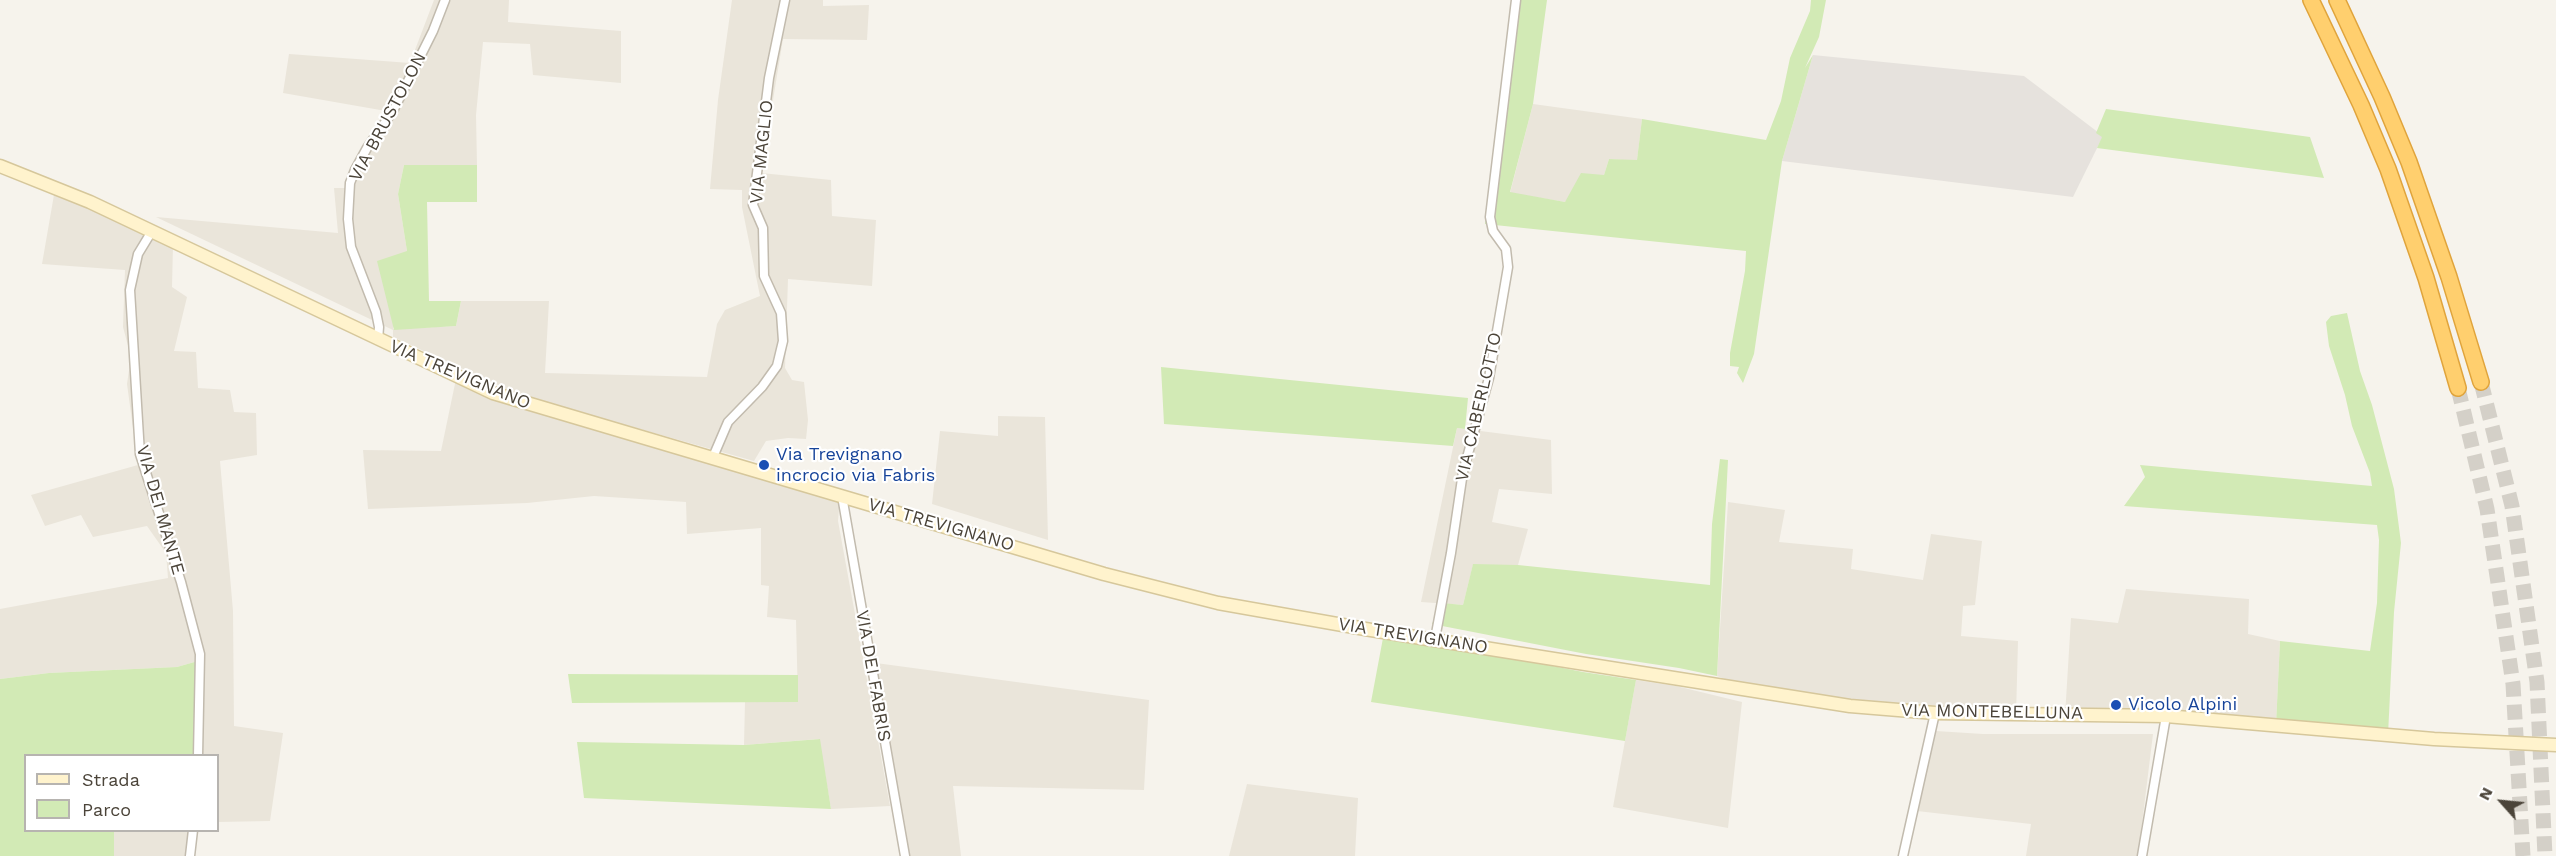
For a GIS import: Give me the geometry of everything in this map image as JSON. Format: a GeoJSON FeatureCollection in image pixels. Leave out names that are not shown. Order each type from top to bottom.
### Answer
{"type":"FeatureCollection","features":[{"type":"Feature","properties":{"kind":"highway"},"geometry":{"type":"LineString","coordinates":[[2311,0],[2361,105],[2388,170],[2426,278],[2458,388]]}},
{"type":"Feature","properties":{"kind":"highway"},"geometry":{"type":"LineString","coordinates":[[2337,0],[2409,162],[2452,285],[2481,382]]}},
{"type":"Feature","properties":{"kind":"main road","name":"VIA TREVIGNANO"},"geometry":{"type":"LineString","coordinates":[[0,166],[90,202],[493,393],[1164,591],[1290,616],[1717,684]]}},
{"type":"Feature","properties":{"kind":"main road","name":"VIA MONTEBELLUNA"},"geometry":{"type":"LineString","coordinates":[[1717,684],[1850,706],[1935,713],[2166,716],[2434,740],[2556,745]]}},
{"type":"Feature","properties":{"kind":"street","name":"VIA BRUSTOLON"},"geometry":{"type":"LineString","coordinates":[[378,340],[379,327],[376,312],[351,247],[348,219],[350,183],[367,148],[393,111],[434,31],[445,0]]}},
{"type":"Feature","properties":{"kind":"street","name":"VIA MAGLIO"},"geometry":{"type":"LineString","coordinates":[[712,457],[728,422],[762,387],[777,366],[783,341],[781,313],[765,276],[763,228],[753,205],[769,78],[785,0]]}},
{"type":"Feature","properties":{"kind":"street","name":"VIA CABERLOTTO"},"geometry":{"type":"LineString","coordinates":[[1435,639],[1451,553],[1462,472],[1489,378],[1508,267],[1506,249],[1493,231],[1490,217],[1516,0]]}},
{"type":"Feature","properties":{"kind":"street","name":"VIA DEI MANTE"},"geometry":{"type":"LineString","coordinates":[[152,231],[138,254],[130,290],[140,454],[181,582],[200,654],[198,754]]}},
{"type":"Feature","properties":{"kind":"street","name":"VIA DEI FABRIS"},"geometry":{"type":"LineString","coordinates":[[842,496],[905,856]]}},
{"type":"Feature","properties":{"kind":"street"},"geometry":{"type":"LineString","coordinates":[[1903,856],[1935,713]]}},
{"type":"Feature","properties":{"kind":"street"},"geometry":{"type":"LineString","coordinates":[[2142,856],[2166,716]]}},
{"type":"Feature","properties":{"kind":"street"},"geometry":{"type":"LineString","coordinates":[[190,856],[192,832]]}},
{"type":"Feature","properties":{"kind":"shaded area"},"geometry":{"type":"Polygon","coordinates":[[[434,0],[509,0],[508,22],[621,31],[621,83],[533,75],[530,44],[483,42],[476,115],[477,165],[404,165],[398,194],[407,251],[393,329],[456,326],[461,301],[549,301],[545,373],[707,377],[717,324],[725,310],[760,296],[742,207],[742,190],[710,189],[718,100],[732,0],[823,0],[823,6],[869,5],[867,40],[783,39],[761,173],[831,180],[832,216],[876,220],[872,286],[788,279],[785,368],[792,380],[804,382],[808,420],[806,439],[788,438],[766,441],[754,461],[522,396],[393,337],[393,330],[156,217],[338,233],[334,188],[345,188],[374,140],[386,111],[283,93],[289,54],[410,63],[434,0]]]}},
{"type":"Feature","properties":{"kind":"shaded area"},"geometry":{"type":"Polygon","coordinates":[[[1813,55],[2024,76],[2103,136],[2073,197],[1782,161],[1813,55]]]}},
{"type":"Feature","properties":{"kind":"shaded area"},"geometry":{"type":"Polygon","coordinates":[[[1533,104],[1642,119],[1637,161],[1609,159],[1604,175],[1565,202],[1510,193],[1533,104]]]}},
{"type":"Feature","properties":{"kind":"shaded area"},"geometry":{"type":"Polygon","coordinates":[[[55,189],[173,245],[172,287],[187,297],[174,351],[196,352],[198,388],[230,390],[234,412],[256,413],[257,455],[220,461],[233,611],[234,726],[283,733],[270,821],[219,822],[219,754],[199,754],[198,661],[177,667],[49,673],[0,679],[0,609],[168,578],[166,553],[147,526],[93,537],[81,515],[45,526],[31,495],[138,465],[127,384],[131,357],[123,327],[125,270],[42,264],[55,189]]]}},
{"type":"Feature","properties":{"kind":"shaded area"},"geometry":{"type":"Polygon","coordinates":[[[456,379],[840,497],[838,521],[890,806],[831,809],[819,739],[744,745],[745,702],[798,702],[796,620],[767,617],[769,586],[761,585],[761,528],[687,534],[686,502],[594,496],[527,503],[368,509],[363,450],[441,451],[456,379]]]}},
{"type":"Feature","properties":{"kind":"shaded area"},"geometry":{"type":"Polygon","coordinates":[[[998,416],[1045,417],[1048,540],[932,504],[940,431],[998,436],[998,416]]]}},
{"type":"Feature","properties":{"kind":"shaded area"},"geometry":{"type":"Polygon","coordinates":[[[1457,428],[1551,440],[1552,494],[1499,489],[1492,522],[1528,529],[1518,565],[1473,565],[1463,605],[1421,602],[1457,428]]]}},
{"type":"Feature","properties":{"kind":"shaded area"},"geometry":{"type":"Polygon","coordinates":[[[1728,502],[1785,510],[1779,542],[1853,549],[1851,569],[1923,580],[1931,534],[1982,541],[1975,605],[1963,606],[1961,636],[2018,641],[2016,716],[1767,695],[1717,676],[1728,502]]]}},
{"type":"Feature","properties":{"kind":"shaded area"},"geometry":{"type":"Polygon","coordinates":[[[2126,589],[2249,599],[2248,634],[2280,641],[2276,725],[2065,716],[2071,618],[2118,623],[2126,589]]]}},
{"type":"Feature","properties":{"kind":"shaded area"},"geometry":{"type":"Polygon","coordinates":[[[876,663],[1149,700],[1144,790],[953,786],[961,856],[910,856],[876,663]]]}},
{"type":"Feature","properties":{"kind":"shaded area"},"geometry":{"type":"Polygon","coordinates":[[[1636,680],[1676,686],[1742,702],[1728,828],[1613,807],[1636,680]]]}},
{"type":"Feature","properties":{"kind":"shaded area"},"geometry":{"type":"Polygon","coordinates":[[[1936,731],[1983,734],[2153,734],[2138,856],[2026,856],[2031,824],[1917,811],[1936,731]]]}},
{"type":"Feature","properties":{"kind":"shaded area"},"geometry":{"type":"Polygon","coordinates":[[[1247,784],[1358,798],[1355,856],[1229,856],[1247,784]]]}},
{"type":"Feature","properties":{"kind":"shaded area"},"geometry":{"type":"Polygon","coordinates":[[[114,832],[196,832],[195,856],[114,856],[114,832]]]}},
{"type":"Feature","properties":{"kind":"green space"},"geometry":{"type":"Polygon","coordinates":[[[1513,0],[1547,0],[1533,104],[1510,192],[1565,202],[1581,173],[1604,175],[1609,159],[1637,160],[1642,119],[1766,140],[1781,101],[1790,58],[1810,11],[1811,0],[1826,0],[1819,37],[1805,68],[1813,55],[1782,161],[1754,354],[1743,383],[1737,373],[1739,367],[1730,366],[1730,353],[1745,271],[1746,251],[1485,224],[1513,0]]]}},
{"type":"Feature","properties":{"kind":"green space"},"geometry":{"type":"Polygon","coordinates":[[[2106,109],[2310,137],[2324,178],[2097,148],[2102,137],[2096,133],[2106,109]]]}},
{"type":"Feature","properties":{"kind":"green space"},"geometry":{"type":"Polygon","coordinates":[[[404,165],[477,165],[477,202],[427,202],[429,301],[461,301],[456,326],[394,330],[377,261],[407,251],[398,194],[404,165]]]}},
{"type":"Feature","properties":{"kind":"green space"},"geometry":{"type":"Polygon","coordinates":[[[2347,313],[2360,371],[2372,405],[2394,489],[2401,543],[2394,612],[2388,735],[2276,725],[2280,641],[2370,651],[2377,603],[2379,540],[2377,525],[2124,506],[2145,477],[2140,465],[2372,486],[2370,473],[2352,426],[2345,395],[2329,346],[2326,322],[2331,316],[2347,313]]]}},
{"type":"Feature","properties":{"kind":"green space"},"geometry":{"type":"Polygon","coordinates":[[[1161,367],[1468,398],[1465,429],[1457,428],[1453,446],[1164,424],[1161,367]]]}},
{"type":"Feature","properties":{"kind":"green space"},"geometry":{"type":"Polygon","coordinates":[[[1720,459],[1728,460],[1717,676],[1586,654],[1432,624],[1442,603],[1463,605],[1473,564],[1518,565],[1710,585],[1712,524],[1720,459]]]}},
{"type":"Feature","properties":{"kind":"green space"},"geometry":{"type":"Polygon","coordinates":[[[1383,638],[1437,643],[1583,672],[1636,680],[1625,741],[1371,702],[1383,638]]]}},
{"type":"Feature","properties":{"kind":"green space"},"geometry":{"type":"Polygon","coordinates":[[[198,661],[199,754],[24,754],[24,832],[114,832],[114,856],[0,856],[0,679],[49,673],[177,667],[198,661]]]}},
{"type":"Feature","properties":{"kind":"green space"},"geometry":{"type":"Polygon","coordinates":[[[568,674],[798,675],[798,702],[572,703],[568,674]]]}},
{"type":"Feature","properties":{"kind":"green space"},"geometry":{"type":"Polygon","coordinates":[[[820,739],[831,809],[584,798],[577,742],[744,745],[820,739]]]}},
{"type":"Feature","properties":{"kind":"tunnel"},"geometry":{"type":"LineString","coordinates":[[2481,382],[2512,506],[2537,682],[2545,856]]}},
{"type":"Feature","properties":{"kind":"tunnel"},"geometry":{"type":"LineString","coordinates":[[2458,388],[2487,509],[2513,684],[2523,856]]}},
{"type":"Feature","properties":{"kind":"place","name":"Via Trevignano incrocio via Fabris"},"geometry":{"type":"Point","coordinates":[764,465]}},
{"type":"Feature","properties":{"kind":"place","name":"Vicolo Alpini"},"geometry":{"type":"Point","coordinates":[2116,705]}}]}
